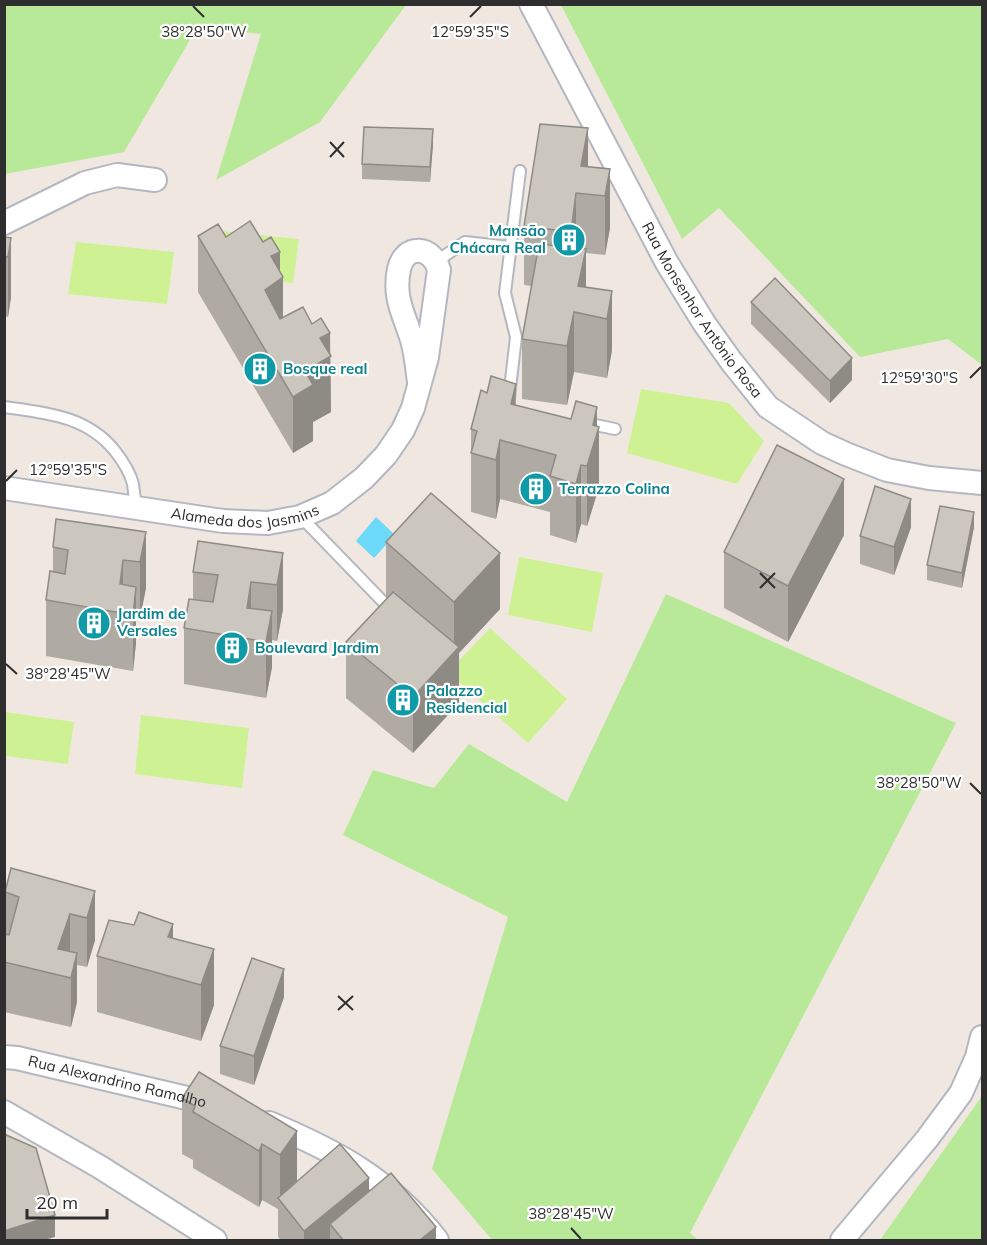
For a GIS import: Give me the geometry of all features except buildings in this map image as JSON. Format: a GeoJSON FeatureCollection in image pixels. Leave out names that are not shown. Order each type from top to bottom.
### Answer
{"type":"FeatureCollection","features":[{"type":"Feature","properties":{"kind":"street","name":"Rua Monsenhor Antônio Rosa"},"geometry":{"type":"LineString","coordinates":[[531,4],[667,263],[711,332],[768,407],[822,442],[887,470],[929,478],[982,483]]}},
{"type":"Feature","properties":{"kind":"street"},"geometry":{"type":"LineString","coordinates":[[4,223],[85,183],[117,175],[155,180]]}},
{"type":"Feature","properties":{"kind":"street","name":"Alameda dos Jasmins"},"geometry":{"type":"LineString","coordinates":[[4,488],[223,521],[267,523],[300,517],[332,502],[364,478],[386,455],[403,430],[413,408],[428,357],[439,270],[437,261],[431,254],[421,250],[412,251],[403,258],[399,268],[396,293],[416,356],[419,382]]}},
{"type":"Feature","properties":{"kind":"street"},"geometry":{"type":"LineString","coordinates":[[403,318],[434,318]]}},
{"type":"Feature","properties":{"kind":"street"},"geometry":{"type":"LineString","coordinates":[[842,1240],[913,1156],[961,1093],[977,1057],[982,1038]]}},
{"type":"Feature","properties":{"kind":"street","name":"Rua Alexandrino Ramalho"},"geometry":{"type":"LineString","coordinates":[[4,1057],[188,1098],[267,1122],[318,1143],[366,1171],[398,1196],[437,1240]]}},
{"type":"Feature","properties":{"kind":"street"},"geometry":{"type":"LineString","coordinates":[[4,1112],[100,1167],[215,1240]]}},
{"type":"Feature","properties":{"kind":"lane"},"geometry":{"type":"LineString","coordinates":[[507,408],[516,337],[505,293],[520,171]]}},
{"type":"Feature","properties":{"kind":"lane"},"geometry":{"type":"LineString","coordinates":[[437,261],[465,242],[510,247]]}},
{"type":"Feature","properties":{"kind":"lane"},"geometry":{"type":"LineString","coordinates":[[4,407],[64,418],[87,426],[105,438],[121,459],[133,482],[136,507]]}},
{"type":"Feature","properties":{"kind":"lane"},"geometry":{"type":"LineString","coordinates":[[572,421],[615,429]]}},
{"type":"Feature","properties":{"kind":"lane"},"geometry":{"type":"LineString","coordinates":[[300,517],[402,621]]}},
{"type":"Feature","properties":{"kind":"green space"},"geometry":{"type":"Polygon","coordinates":[[[5,4],[406,5],[320,122],[216,180],[261,34],[197,28],[124,152],[5,174],[5,4]]]}},
{"type":"Feature","properties":{"kind":"green space"},"geometry":{"type":"Polygon","coordinates":[[[561,5],[982,5],[982,365],[948,339],[860,357],[719,208],[682,239],[561,5]]]}},
{"type":"Feature","properties":{"kind":"green space"},"geometry":{"type":"Polygon","coordinates":[[[211,230],[299,239],[293,283],[205,273],[211,230]]]}},
{"type":"Feature","properties":{"kind":"green space"},"geometry":{"type":"Polygon","coordinates":[[[76,242],[174,252],[167,304],[68,294],[76,242]]]}},
{"type":"Feature","properties":{"kind":"green space"},"geometry":{"type":"Polygon","coordinates":[[[641,389],[729,403],[764,441],[737,484],[627,453],[641,389]]]}},
{"type":"Feature","properties":{"kind":"green space"},"geometry":{"type":"Polygon","coordinates":[[[519,557],[603,573],[592,632],[508,615],[519,557]]]}},
{"type":"Feature","properties":{"kind":"green space"},"geometry":{"type":"Polygon","coordinates":[[[666,594],[956,723],[690,1233],[698,1240],[492,1240],[432,1169],[508,917],[343,835],[373,770],[434,788],[469,744],[567,802],[666,594]]]}},
{"type":"Feature","properties":{"kind":"green space"},"geometry":{"type":"Polygon","coordinates":[[[490,628],[567,699],[528,743],[448,672],[490,628]]]}},
{"type":"Feature","properties":{"kind":"green space"},"geometry":{"type":"Polygon","coordinates":[[[5,712],[74,722],[68,764],[5,756],[5,712]]]}},
{"type":"Feature","properties":{"kind":"green space"},"geometry":{"type":"Polygon","coordinates":[[[141,715],[249,728],[242,788],[135,774],[141,715]]]}},
{"type":"Feature","properties":{"kind":"green space"},"geometry":{"type":"Polygon","coordinates":[[[982,1096],[982,1240],[880,1240],[982,1096]]]}},
{"type":"Feature","properties":{"kind":"water"},"geometry":{"type":"Polygon","coordinates":[[[376,517],[395,535],[374,558],[356,541],[376,517]]]}},
{"type":"Feature","properties":{"kind":"place","name":"Mansão Chácara Real"},"geometry":{"type":"Point","coordinates":[569,240]}},
{"type":"Feature","properties":{"kind":"place","name":"Bosque real"},"geometry":{"type":"Point","coordinates":[260,369]}},
{"type":"Feature","properties":{"kind":"place","name":"Terrazzo Colina"},"geometry":{"type":"Point","coordinates":[536,489]}},
{"type":"Feature","properties":{"kind":"place","name":"Jardim de Versales"},"geometry":{"type":"Point","coordinates":[94,623]}},
{"type":"Feature","properties":{"kind":"place","name":"Boulevard Jardim"},"geometry":{"type":"Point","coordinates":[232,648]}},
{"type":"Feature","properties":{"kind":"place","name":"Palazzo Residencial"},"geometry":{"type":"Point","coordinates":[403,700]}}]}
